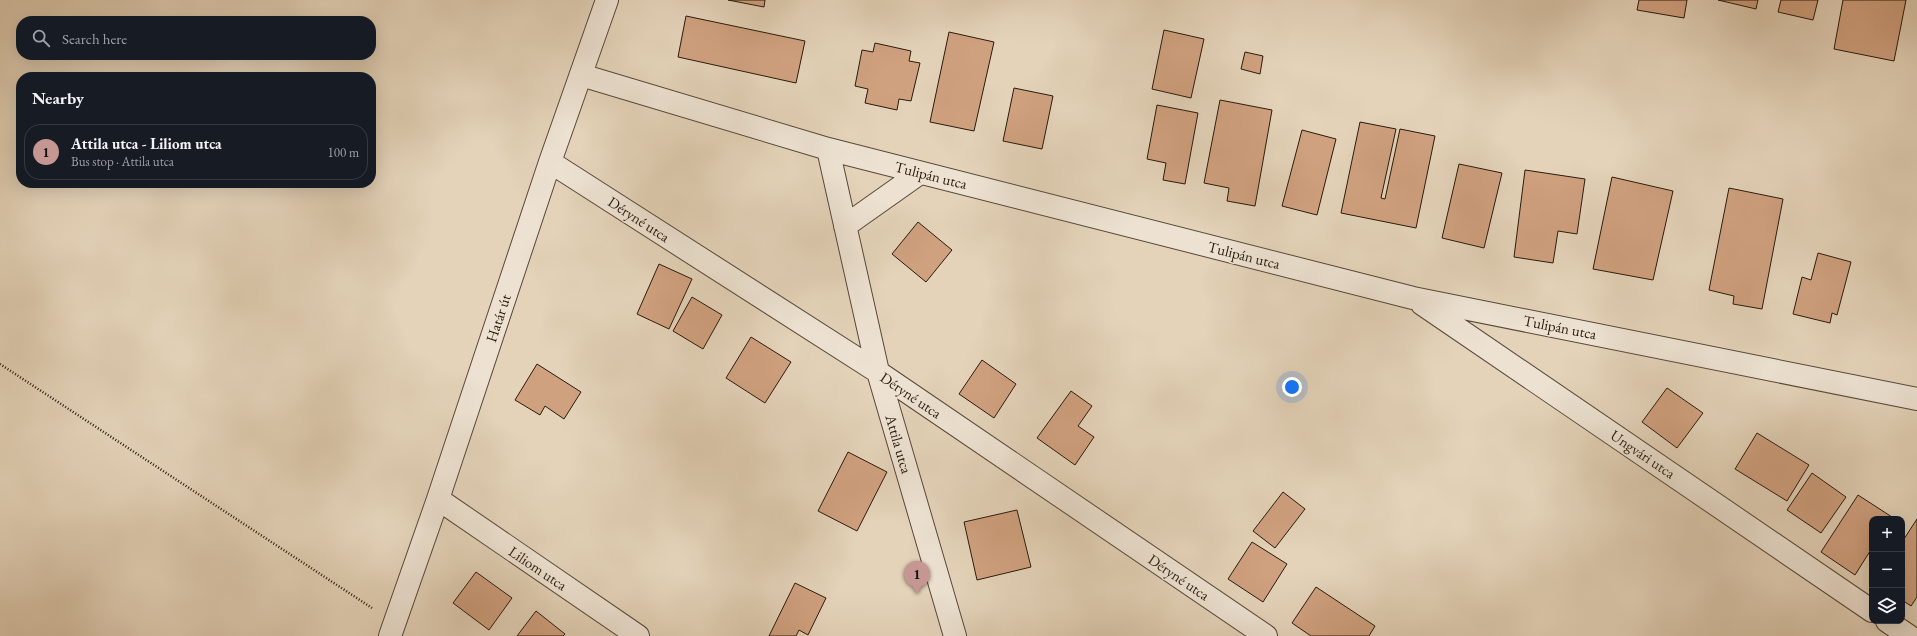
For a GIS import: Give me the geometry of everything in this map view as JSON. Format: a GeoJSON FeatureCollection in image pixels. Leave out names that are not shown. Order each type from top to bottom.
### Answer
{"type":"FeatureCollection","features":[{"type":"Feature","properties":{"kind":"street","name":"Határ út"},"geometry":{"type":"LineString","coordinates":[[392,629],[438,499],[550,162],[608,0]]}},
{"type":"Feature","properties":{"kind":"street","name":"Tulipán utca"},"geometry":{"type":"LineString","coordinates":[[581,75],[828,149],[1414,298],[1917,399]]}},
{"type":"Feature","properties":{"kind":"street","name":"Attila utca"},"geometry":{"type":"LineString","coordinates":[[828,149],[878,372],[955,636]]}},
{"type":"Feature","properties":{"kind":"street","name":"Déryné utca"},"geometry":{"type":"LineString","coordinates":[[550,162],[878,372],[1266,636]]}},
{"type":"Feature","properties":{"kind":"street"},"geometry":{"type":"LineString","coordinates":[[845,226],[920,173]]}},
{"type":"Feature","properties":{"kind":"street","name":"Ungvári utca"},"geometry":{"type":"LineString","coordinates":[[1414,298],[1869,608]]}},
{"type":"Feature","properties":{"kind":"street","name":"Liliom utca"},"geometry":{"type":"LineString","coordinates":[[438,499],[638,636]]}},
{"type":"Feature","properties":{"kind":"street"},"geometry":{"type":"LineString","coordinates":[[1891,624],[1909,636]]}},
{"type":"Feature","properties":{"kind":"path"},"geometry":{"type":"LineString","coordinates":[[0,364],[392,629]]}},
{"type":"Feature","properties":{"kind":"building"},"geometry":{"type":"Polygon","coordinates":[[[728,0],[765,0],[764,7],[728,0]]]}},
{"type":"Feature","properties":{"kind":"building"},"geometry":{"type":"Polygon","coordinates":[[[1639,0],[1687,0],[1684,18],[1637,10],[1639,0]]]}},
{"type":"Feature","properties":{"kind":"building"},"geometry":{"type":"Polygon","coordinates":[[[1718,0],[1758,0],[1756,9],[1718,0]]]}},
{"type":"Feature","properties":{"kind":"building"},"geometry":{"type":"Polygon","coordinates":[[[1781,0],[1818,0],[1813,20],[1778,12],[1781,0]]]}},
{"type":"Feature","properties":{"kind":"building"},"geometry":{"type":"Polygon","coordinates":[[[1843,0],[1906,0],[1894,61],[1834,49],[1843,0]]]}},
{"type":"Feature","properties":{"kind":"building"},"geometry":{"type":"Polygon","coordinates":[[[686,16],[805,41],[796,83],[678,57],[686,16]]]}},
{"type":"Feature","properties":{"kind":"building"},"geometry":{"type":"Polygon","coordinates":[[[1164,30],[1204,39],[1191,98],[1152,89],[1164,30]]]}},
{"type":"Feature","properties":{"kind":"building"},"geometry":{"type":"Polygon","coordinates":[[[949,32],[994,42],[974,131],[930,122],[949,32]]]}},
{"type":"Feature","properties":{"kind":"building"},"geometry":{"type":"Polygon","coordinates":[[[875,43],[911,51],[909,61],[920,63],[911,101],[899,99],[897,110],[865,103],[868,89],[855,86],[862,50],[873,52],[875,43]]]}},
{"type":"Feature","properties":{"kind":"building"},"geometry":{"type":"Polygon","coordinates":[[[1245,52],[1263,56],[1260,74],[1241,69],[1245,52]]]}},
{"type":"Feature","properties":{"kind":"building"},"geometry":{"type":"Polygon","coordinates":[[[1014,88],[1053,96],[1042,149],[1003,141],[1014,88]]]}},
{"type":"Feature","properties":{"kind":"building"},"geometry":{"type":"Polygon","coordinates":[[[1220,100],[1272,110],[1255,206],[1227,201],[1229,188],[1204,183],[1220,100]]]}},
{"type":"Feature","properties":{"kind":"building"},"geometry":{"type":"Polygon","coordinates":[[[1157,105],[1198,113],[1185,184],[1163,180],[1166,163],[1147,159],[1157,105]]]}},
{"type":"Feature","properties":{"kind":"building"},"geometry":{"type":"Polygon","coordinates":[[[1360,122],[1396,129],[1381,198],[1385,199],[1400,129],[1435,136],[1416,228],[1341,213],[1360,122]]]}},
{"type":"Feature","properties":{"kind":"building"},"geometry":{"type":"Polygon","coordinates":[[[1302,130],[1336,139],[1317,215],[1282,206],[1302,130]]]}},
{"type":"Feature","properties":{"kind":"building"},"geometry":{"type":"Polygon","coordinates":[[[1459,164],[1502,173],[1484,248],[1442,238],[1459,164]]]}},
{"type":"Feature","properties":{"kind":"building"},"geometry":{"type":"Polygon","coordinates":[[[1525,170],[1585,179],[1577,234],[1558,231],[1553,263],[1514,257],[1525,170]]]}},
{"type":"Feature","properties":{"kind":"building"},"geometry":{"type":"Polygon","coordinates":[[[1612,177],[1673,191],[1653,280],[1593,269],[1612,177]]]}},
{"type":"Feature","properties":{"kind":"building"},"geometry":{"type":"Polygon","coordinates":[[[1729,188],[1783,199],[1762,309],[1733,304],[1734,296],[1709,290],[1729,188]]]}},
{"type":"Feature","properties":{"kind":"building"},"geometry":{"type":"Polygon","coordinates":[[[918,222],[952,250],[926,282],[892,254],[918,222]]]}},
{"type":"Feature","properties":{"kind":"building"},"geometry":{"type":"Polygon","coordinates":[[[1818,253],[1851,262],[1837,315],[1832,313],[1830,323],[1793,314],[1802,277],[1811,280],[1818,253]]]}},
{"type":"Feature","properties":{"kind":"building"},"geometry":{"type":"Polygon","coordinates":[[[659,264],[692,279],[669,329],[637,314],[659,264]]]}},
{"type":"Feature","properties":{"kind":"building"},"geometry":{"type":"Polygon","coordinates":[[[692,297],[722,315],[703,349],[673,331],[692,297]]]}},
{"type":"Feature","properties":{"kind":"building"},"geometry":{"type":"Polygon","coordinates":[[[751,337],[791,362],[765,403],[726,378],[751,337]]]}},
{"type":"Feature","properties":{"kind":"building"},"geometry":{"type":"Polygon","coordinates":[[[982,360],[1016,384],[994,418],[959,394],[982,360]]]}},
{"type":"Feature","properties":{"kind":"building"},"geometry":{"type":"Polygon","coordinates":[[[537,364],[581,392],[564,419],[545,406],[540,415],[515,400],[537,364]]]}},
{"type":"Feature","properties":{"kind":"building"},"geometry":{"type":"Polygon","coordinates":[[[1667,388],[1703,413],[1677,448],[1642,422],[1667,388]]]}},
{"type":"Feature","properties":{"kind":"building"},"geometry":{"type":"Polygon","coordinates":[[[1071,391],[1092,406],[1078,426],[1094,437],[1075,465],[1037,438],[1071,391]]]}},
{"type":"Feature","properties":{"kind":"building"},"geometry":{"type":"Polygon","coordinates":[[[1757,433],[1809,465],[1787,501],[1735,469],[1757,433]]]}},
{"type":"Feature","properties":{"kind":"building"},"geometry":{"type":"Polygon","coordinates":[[[848,452],[887,472],[857,531],[818,511],[848,452]]]}},
{"type":"Feature","properties":{"kind":"building"},"geometry":{"type":"Polygon","coordinates":[[[1812,473],[1846,497],[1821,533],[1787,510],[1812,473]]]}},
{"type":"Feature","properties":{"kind":"building"},"geometry":{"type":"Polygon","coordinates":[[[1283,492],[1305,509],[1275,548],[1253,531],[1283,492]]]}},
{"type":"Feature","properties":{"kind":"building"},"geometry":{"type":"Polygon","coordinates":[[[1858,495],[1890,516],[1869,516],[1869,553],[1855,575],[1821,552],[1858,495]]]}},
{"type":"Feature","properties":{"kind":"building"},"geometry":{"type":"Polygon","coordinates":[[[1017,510],[1031,567],[977,580],[964,522],[1017,510]]]}},
{"type":"Feature","properties":{"kind":"building"},"geometry":{"type":"Polygon","coordinates":[[[1917,519],[1917,597],[1911,606],[1905,602],[1905,537],[1917,519]]]}},
{"type":"Feature","properties":{"kind":"building"},"geometry":{"type":"Polygon","coordinates":[[[1252,542],[1287,564],[1263,602],[1228,579],[1252,542]]]}},
{"type":"Feature","properties":{"kind":"building"},"geometry":{"type":"Polygon","coordinates":[[[476,572],[512,598],[489,630],[453,603],[476,572]]]}},
{"type":"Feature","properties":{"kind":"building"},"geometry":{"type":"Polygon","coordinates":[[[795,583],[826,598],[808,635],[799,630],[796,636],[769,636],[795,583]]]}},
{"type":"Feature","properties":{"kind":"building"},"geometry":{"type":"Polygon","coordinates":[[[1316,587],[1375,626],[1369,636],[1311,636],[1292,623],[1316,587]]]}},
{"type":"Feature","properties":{"kind":"building"},"geometry":{"type":"Polygon","coordinates":[[[536,611],[565,634],[563,636],[517,636],[536,611]]]}},
{"type":"Feature","properties":{"kind":"place","name":"Attila utca - Liliom utca"},"geometry":{"type":"Point","coordinates":[917,594]}}]}
